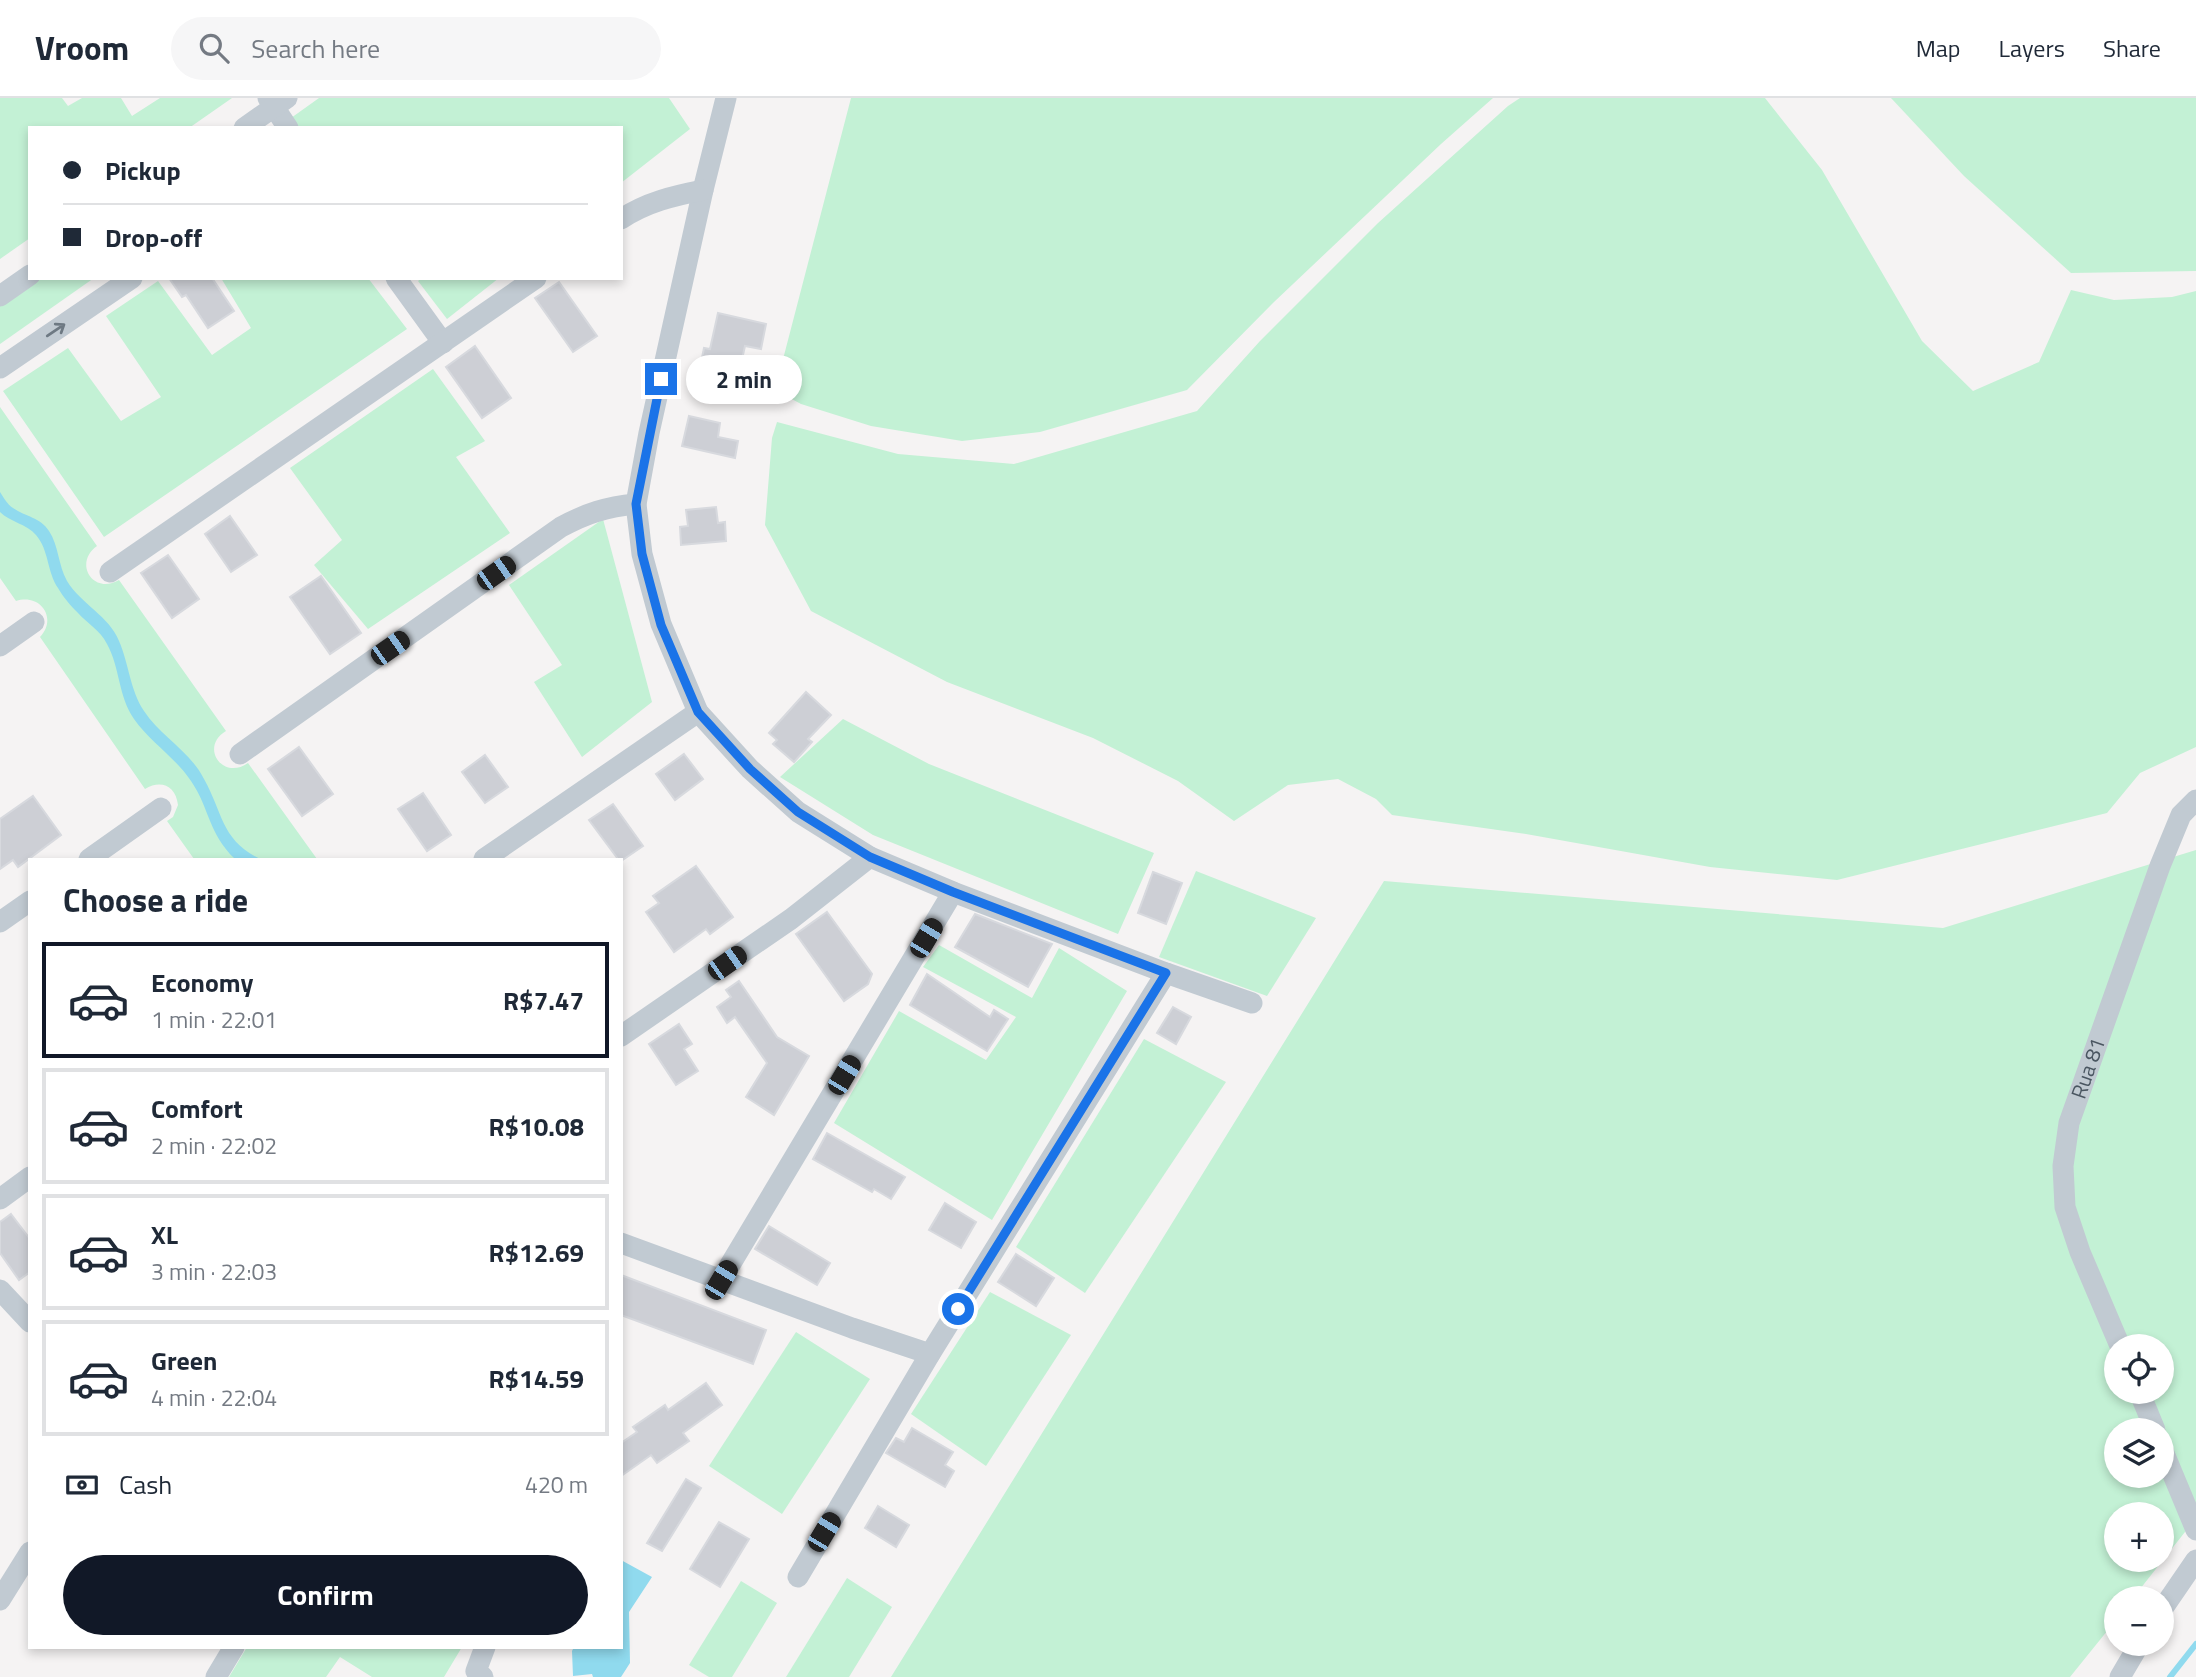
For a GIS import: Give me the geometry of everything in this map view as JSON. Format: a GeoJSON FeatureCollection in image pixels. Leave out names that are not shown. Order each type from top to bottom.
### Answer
{"type":"FeatureCollection","features":[{"type":"Feature","properties":{"kind":"street"},"geometry":{"type":"LineString","coordinates":[[726,98],[649,433],[636,504],[642,554],[661,625],[698,712],[750,769],[798,812],[870,857],[953,892],[1252,1003]]}},
{"type":"Feature","properties":{"kind":"street"},"geometry":{"type":"LineString","coordinates":[[246,126],[276,101],[287,126]]}},
{"type":"Feature","properties":{"kind":"street"},"geometry":{"type":"LineString","coordinates":[[623,218],[661,198],[703,190]]}},
{"type":"Feature","properties":{"kind":"street"},"geometry":{"type":"LineString","coordinates":[[0,296],[28,276]]}},
{"type":"Feature","properties":{"kind":"street"},"geometry":{"type":"LineString","coordinates":[[0,368],[129,280]]}},
{"type":"Feature","properties":{"kind":"street"},"geometry":{"type":"LineString","coordinates":[[397,280],[443,343]]}},
{"type":"Feature","properties":{"kind":"street"},"geometry":{"type":"LineString","coordinates":[[110,572],[533,280]]}},
{"type":"Feature","properties":{"kind":"street"},"geometry":{"type":"LineString","coordinates":[[240,754],[561,527],[584,514],[606,507],[636,504]]}},
{"type":"Feature","properties":{"kind":"street"},"geometry":{"type":"LineString","coordinates":[[0,646],[34,622]]}},
{"type":"Feature","properties":{"kind":"street"},"geometry":{"type":"LineString","coordinates":[[485,858],[698,712]]}},
{"type":"Feature","properties":{"kind":"street","name":"Rua 81"},"geometry":{"type":"LineString","coordinates":[[2115,1334],[2080,1252],[2065,1207],[2063,1167],[2069,1123],[2160,866],[2181,815],[2196,800]]}},
{"type":"Feature","properties":{"kind":"street"},"geometry":{"type":"LineString","coordinates":[[90,858],[161,808]]}},
{"type":"Feature","properties":{"kind":"street"},"geometry":{"type":"LineString","coordinates":[[623,1035],[790,919],[870,857]]}},
{"type":"Feature","properties":{"kind":"street"},"geometry":{"type":"LineString","coordinates":[[721,1280],[953,892]]}},
{"type":"Feature","properties":{"kind":"street"},"geometry":{"type":"LineString","coordinates":[[0,922],[28,902]]}},
{"type":"Feature","properties":{"kind":"street"},"geometry":{"type":"LineString","coordinates":[[798,1577],[930,1354],[1166,973]]}},
{"type":"Feature","properties":{"kind":"street"},"geometry":{"type":"LineString","coordinates":[[0,1199],[28,1178]]}},
{"type":"Feature","properties":{"kind":"street"},"geometry":{"type":"LineString","coordinates":[[623,1244],[930,1354]]}},
{"type":"Feature","properties":{"kind":"street"},"geometry":{"type":"LineString","coordinates":[[0,1290],[28,1320]]}},
{"type":"Feature","properties":{"kind":"street"},"geometry":{"type":"LineString","coordinates":[[2174,1477],[2196,1530]]}},
{"type":"Feature","properties":{"kind":"street"},"geometry":{"type":"LineString","coordinates":[[0,1600],[28,1555]]}},
{"type":"Feature","properties":{"kind":"street"},"geometry":{"type":"LineString","coordinates":[[2174,1592],[2196,1560]]}},
{"type":"Feature","properties":{"kind":"street"},"geometry":{"type":"LineString","coordinates":[[216,1677],[233,1649]]}},
{"type":"Feature","properties":{"kind":"street"},"geometry":{"type":"LineString","coordinates":[[477,1675],[484,1649]]}},
{"type":"Feature","properties":{"kind":"street"},"geometry":{"type":"LineString","coordinates":[[2120,1677],[2132,1656]]}},
{"type":"Feature","properties":{"kind":"green space"},"geometry":{"type":"Polygon","coordinates":[[[0,98],[62,98],[68,106],[82,98],[121,98],[132,116],[160,98],[232,98],[192,126],[28,126],[28,239],[0,259],[0,98]]]}},
{"type":"Feature","properties":{"kind":"green space"},"geometry":{"type":"Polygon","coordinates":[[[319,98],[669,98],[690,129],[623,181],[623,126],[297,126],[291,118],[319,98]]]}},
{"type":"Feature","properties":{"kind":"green space"},"geometry":{"type":"Polygon","coordinates":[[[851,98],[1493,98],[1274,302],[1187,390],[1040,432],[962,441],[871,426],[801,404],[775,390],[851,98]]]}},
{"type":"Feature","properties":{"kind":"green space"},"geometry":{"type":"Polygon","coordinates":[[[1520,98],[1765,98],[1822,170],[1922,341],[1973,391],[2039,362],[2071,290],[2114,300],[2172,297],[2196,291],[2196,747],[2140,773],[2107,813],[1837,880],[1710,867],[1526,834],[1392,815],[1376,799],[1338,779],[1288,785],[1234,821],[1178,781],[1093,738],[947,682],[811,611],[765,525],[772,438],[777,422],[898,454],[1014,464],[1197,411],[1260,341],[1378,223],[1520,98]]]}},
{"type":"Feature","properties":{"kind":"green space"},"geometry":{"type":"Polygon","coordinates":[[[1891,98],[2196,98],[2196,271],[2071,273],[1964,176],[1891,98]]]}},
{"type":"Feature","properties":{"kind":"green space"},"geometry":{"type":"Polygon","coordinates":[[[35,280],[91,280],[0,344],[0,305],[35,280]]]}},
{"type":"Feature","properties":{"kind":"green space"},"geometry":{"type":"Polygon","coordinates":[[[222,280],[370,280],[407,329],[104,537],[3,391],[68,348],[121,421],[161,397],[106,316],[158,281],[212,355],[251,328],[222,280]]]}},
{"type":"Feature","properties":{"kind":"green space"},"geometry":{"type":"Polygon","coordinates":[[[419,280],[496,280],[447,319],[419,280]]]}},
{"type":"Feature","properties":{"kind":"green space"},"geometry":{"type":"Polygon","coordinates":[[[433,369],[485,441],[456,457],[510,533],[368,629],[314,565],[342,540],[290,468],[433,369]]]}},
{"type":"Feature","properties":{"kind":"green space"},"geometry":{"type":"Polygon","coordinates":[[[0,407],[97,546],[87,561],[89,575],[101,583],[110,584],[119,580],[226,731],[215,745],[218,760],[230,768],[248,763],[316,858],[193,858],[167,821],[173,817],[178,805],[174,793],[162,785],[145,789],[40,637],[47,622],[44,609],[25,599],[16,601],[0,578],[0,407]]]}},
{"type":"Feature","properties":{"kind":"green space"},"geometry":{"type":"Polygon","coordinates":[[[603,519],[652,702],[582,757],[534,682],[562,665],[509,585],[603,519]]]}},
{"type":"Feature","properties":{"kind":"green space"},"geometry":{"type":"Polygon","coordinates":[[[843,719],[929,764],[1154,853],[1118,934],[873,835],[780,777],[843,719]]]}},
{"type":"Feature","properties":{"kind":"green space"},"geometry":{"type":"Polygon","coordinates":[[[2196,850],[2196,1518],[2174,1546],[2174,1502],[2104,1502],[2104,1572],[2153,1572],[2142,1586],[2104,1586],[2104,1635],[2070,1677],[891,1677],[1384,881],[1943,928],[2196,850]]]}},
{"type":"Feature","properties":{"kind":"green space"},"geometry":{"type":"Polygon","coordinates":[[[1196,871],[1316,918],[1267,996],[1159,957],[1196,871]]]}},
{"type":"Feature","properties":{"kind":"green space"},"geometry":{"type":"Polygon","coordinates":[[[939,945],[1032,998],[1059,948],[1127,991],[992,1220],[834,1123],[899,1011],[986,1060],[1016,1017],[923,967],[939,945]]]}},
{"type":"Feature","properties":{"kind":"green space"},"geometry":{"type":"Polygon","coordinates":[[[1144,1039],[1226,1082],[1085,1293],[1016,1247],[1144,1039]]]}},
{"type":"Feature","properties":{"kind":"green space"},"geometry":{"type":"Polygon","coordinates":[[[990,1292],[1071,1335],[986,1466],[911,1414],[990,1292]]]}},
{"type":"Feature","properties":{"kind":"green space"},"geometry":{"type":"Polygon","coordinates":[[[796,1332],[870,1379],[782,1514],[709,1466],[796,1332]]]}},
{"type":"Feature","properties":{"kind":"green space"},"geometry":{"type":"Polygon","coordinates":[[[847,1578],[892,1607],[849,1677],[786,1677],[847,1578]]]}},
{"type":"Feature","properties":{"kind":"green space"},"geometry":{"type":"Polygon","coordinates":[[[741,1581],[777,1603],[732,1677],[709,1677],[689,1665],[741,1581]]]}},
{"type":"Feature","properties":{"kind":"green space"},"geometry":{"type":"Polygon","coordinates":[[[246,1649],[461,1649],[444,1677],[372,1677],[340,1657],[326,1677],[229,1677],[246,1649]]]}},
{"type":"Feature","properties":{"kind":"water"},"geometry":{"type":"Polygon","coordinates":[[[0,492],[11,506],[37,520],[49,531],[67,581],[114,632],[144,711],[198,769],[230,834],[247,852],[258,858],[234,858],[219,840],[191,781],[134,719],[125,701],[107,644],[67,601],[54,582],[46,554],[36,535],[0,512],[0,492]]]}},
{"type":"Feature","properties":{"kind":"water"},"geometry":{"type":"Polygon","coordinates":[[[623,1561],[652,1577],[629,1612],[630,1663],[621,1677],[593,1677],[592,1674],[573,1676],[572,1651],[623,1649],[623,1561]]]}},
{"type":"Feature","properties":{"kind":"building"},"geometry":{"type":"Polygon","coordinates":[[[170,280],[213,280],[234,311],[208,328],[186,295],[182,297],[170,280]]]}},
{"type":"Feature","properties":{"kind":"building"},"geometry":{"type":"Polygon","coordinates":[[[559,282],[597,336],[573,352],[535,298],[559,282]]]}},
{"type":"Feature","properties":{"kind":"building"},"geometry":{"type":"Polygon","coordinates":[[[718,313],[766,324],[761,349],[745,346],[736,386],[698,377],[704,348],[710,349],[718,313]]]}},
{"type":"Feature","properties":{"kind":"building"},"geometry":{"type":"Polygon","coordinates":[[[475,346],[511,398],[482,418],[446,367],[475,346]]]}},
{"type":"Feature","properties":{"kind":"building"},"geometry":{"type":"Polygon","coordinates":[[[689,416],[720,423],[718,437],[738,441],[735,458],[682,446],[689,416]]]}},
{"type":"Feature","properties":{"kind":"building"},"geometry":{"type":"Polygon","coordinates":[[[716,507],[718,523],[725,522],[726,541],[681,545],[680,527],[688,526],[686,510],[716,507]]]}},
{"type":"Feature","properties":{"kind":"building"},"geometry":{"type":"Polygon","coordinates":[[[230,516],[257,555],[231,572],[205,534],[230,516]]]}},
{"type":"Feature","properties":{"kind":"building"},"geometry":{"type":"Polygon","coordinates":[[[168,555],[199,599],[172,618],[141,573],[168,555]]]}},
{"type":"Feature","properties":{"kind":"building"},"geometry":{"type":"Polygon","coordinates":[[[321,576],[361,633],[330,654],[290,597],[321,576]]]}},
{"type":"Feature","properties":{"kind":"building"},"geometry":{"type":"Polygon","coordinates":[[[806,692],[831,715],[808,739],[812,742],[794,762],[773,744],[777,740],[769,733],[806,692]]]}},
{"type":"Feature","properties":{"kind":"building"},"geometry":{"type":"Polygon","coordinates":[[[299,747],[333,794],[302,816],[268,769],[299,747]]]}},
{"type":"Feature","properties":{"kind":"building"},"geometry":{"type":"Polygon","coordinates":[[[684,754],[703,779],[675,800],[656,774],[684,754]]]}},
{"type":"Feature","properties":{"kind":"building"},"geometry":{"type":"Polygon","coordinates":[[[485,755],[508,787],[485,803],[462,772],[485,755]]]}},
{"type":"Feature","properties":{"kind":"building"},"geometry":{"type":"Polygon","coordinates":[[[423,793],[451,835],[427,851],[398,809],[423,793]]]}},
{"type":"Feature","properties":{"kind":"building"},"geometry":{"type":"Polygon","coordinates":[[[33,796],[61,835],[18,867],[13,860],[0,869],[0,819],[33,796]]]}},
{"type":"Feature","properties":{"kind":"building"},"geometry":{"type":"Polygon","coordinates":[[[613,804],[643,846],[623,860],[617,858],[589,820],[613,804]]]}},
{"type":"Feature","properties":{"kind":"building"},"geometry":{"type":"Polygon","coordinates":[[[696,866],[733,917],[710,934],[706,929],[674,952],[646,912],[659,903],[653,896],[696,866]]]}},
{"type":"Feature","properties":{"kind":"building"},"geometry":{"type":"Polygon","coordinates":[[[1153,872],[1182,883],[1166,924],[1138,913],[1153,872]]]}},
{"type":"Feature","properties":{"kind":"building"},"geometry":{"type":"Polygon","coordinates":[[[827,912],[872,974],[868,984],[844,1001],[796,934],[827,912]]]}},
{"type":"Feature","properties":{"kind":"building"},"geometry":{"type":"Polygon","coordinates":[[[975,914],[1052,944],[1028,987],[955,947],[975,914]]]}},
{"type":"Feature","properties":{"kind":"building"},"geometry":{"type":"Polygon","coordinates":[[[927,974],[990,1017],[994,1010],[1008,1019],[987,1051],[910,1005],[927,974]]]}},
{"type":"Feature","properties":{"kind":"building"},"geometry":{"type":"Polygon","coordinates":[[[739,981],[777,1037],[809,1056],[774,1115],[746,1097],[767,1063],[735,1017],[727,1023],[717,1007],[731,997],[726,990],[739,981]]]}},
{"type":"Feature","properties":{"kind":"building"},"geometry":{"type":"Polygon","coordinates":[[[1173,1007],[1191,1017],[1176,1044],[1157,1033],[1173,1007]]]}},
{"type":"Feature","properties":{"kind":"building"},"geometry":{"type":"Polygon","coordinates":[[[679,1024],[692,1044],[684,1049],[698,1071],[676,1085],[649,1044],[679,1024]]]}},
{"type":"Feature","properties":{"kind":"building"},"geometry":{"type":"Polygon","coordinates":[[[827,1133],[905,1177],[891,1199],[874,1189],[872,1192],[813,1159],[827,1133]]]}},
{"type":"Feature","properties":{"kind":"building"},"geometry":{"type":"Polygon","coordinates":[[[945,1203],[976,1222],[961,1248],[929,1230],[945,1203]]]}},
{"type":"Feature","properties":{"kind":"building"},"geometry":{"type":"Polygon","coordinates":[[[11,1214],[28,1236],[28,1273],[19,1280],[0,1253],[0,1222],[11,1214]]]}},
{"type":"Feature","properties":{"kind":"building"},"geometry":{"type":"Polygon","coordinates":[[[769,1226],[830,1263],[817,1285],[755,1249],[769,1226]]]}},
{"type":"Feature","properties":{"kind":"building"},"geometry":{"type":"Polygon","coordinates":[[[1016,1254],[1054,1278],[1036,1306],[998,1282],[1016,1254]]]}},
{"type":"Feature","properties":{"kind":"building"},"geometry":{"type":"Polygon","coordinates":[[[623,1276],[766,1330],[753,1364],[623,1316],[623,1276]]]}},
{"type":"Feature","properties":{"kind":"building"},"geometry":{"type":"Polygon","coordinates":[[[706,1383],[722,1405],[683,1433],[689,1441],[657,1463],[651,1455],[623,1475],[623,1442],[637,1432],[633,1427],[665,1405],[668,1410],[706,1383]]]}},
{"type":"Feature","properties":{"kind":"building"},"geometry":{"type":"Polygon","coordinates":[[[912,1428],[953,1452],[945,1465],[954,1471],[945,1487],[886,1453],[896,1438],[904,1442],[912,1428]]]}},
{"type":"Feature","properties":{"kind":"building"},"geometry":{"type":"Polygon","coordinates":[[[686,1479],[701,1488],[662,1551],[647,1543],[686,1479]]]}},
{"type":"Feature","properties":{"kind":"building"},"geometry":{"type":"Polygon","coordinates":[[[878,1506],[909,1525],[896,1547],[865,1528],[878,1506]]]}},
{"type":"Feature","properties":{"kind":"building"},"geometry":{"type":"Polygon","coordinates":[[[719,1522],[749,1539],[720,1587],[690,1569],[719,1522]]]}},
{"type":"Feature","properties":{"kind":"waterway"},"geometry":{"type":"LineString","coordinates":[[2170,1677],[2196,1644]]}},
{"type":"Feature","properties":{"kind":"route"},"geometry":{"type":"LineString","coordinates":[[661,379],[636,504],[642,554],[661,625],[698,712],[750,769],[798,812],[870,857],[953,892],[1166,973],[958,1309]]}}]}
